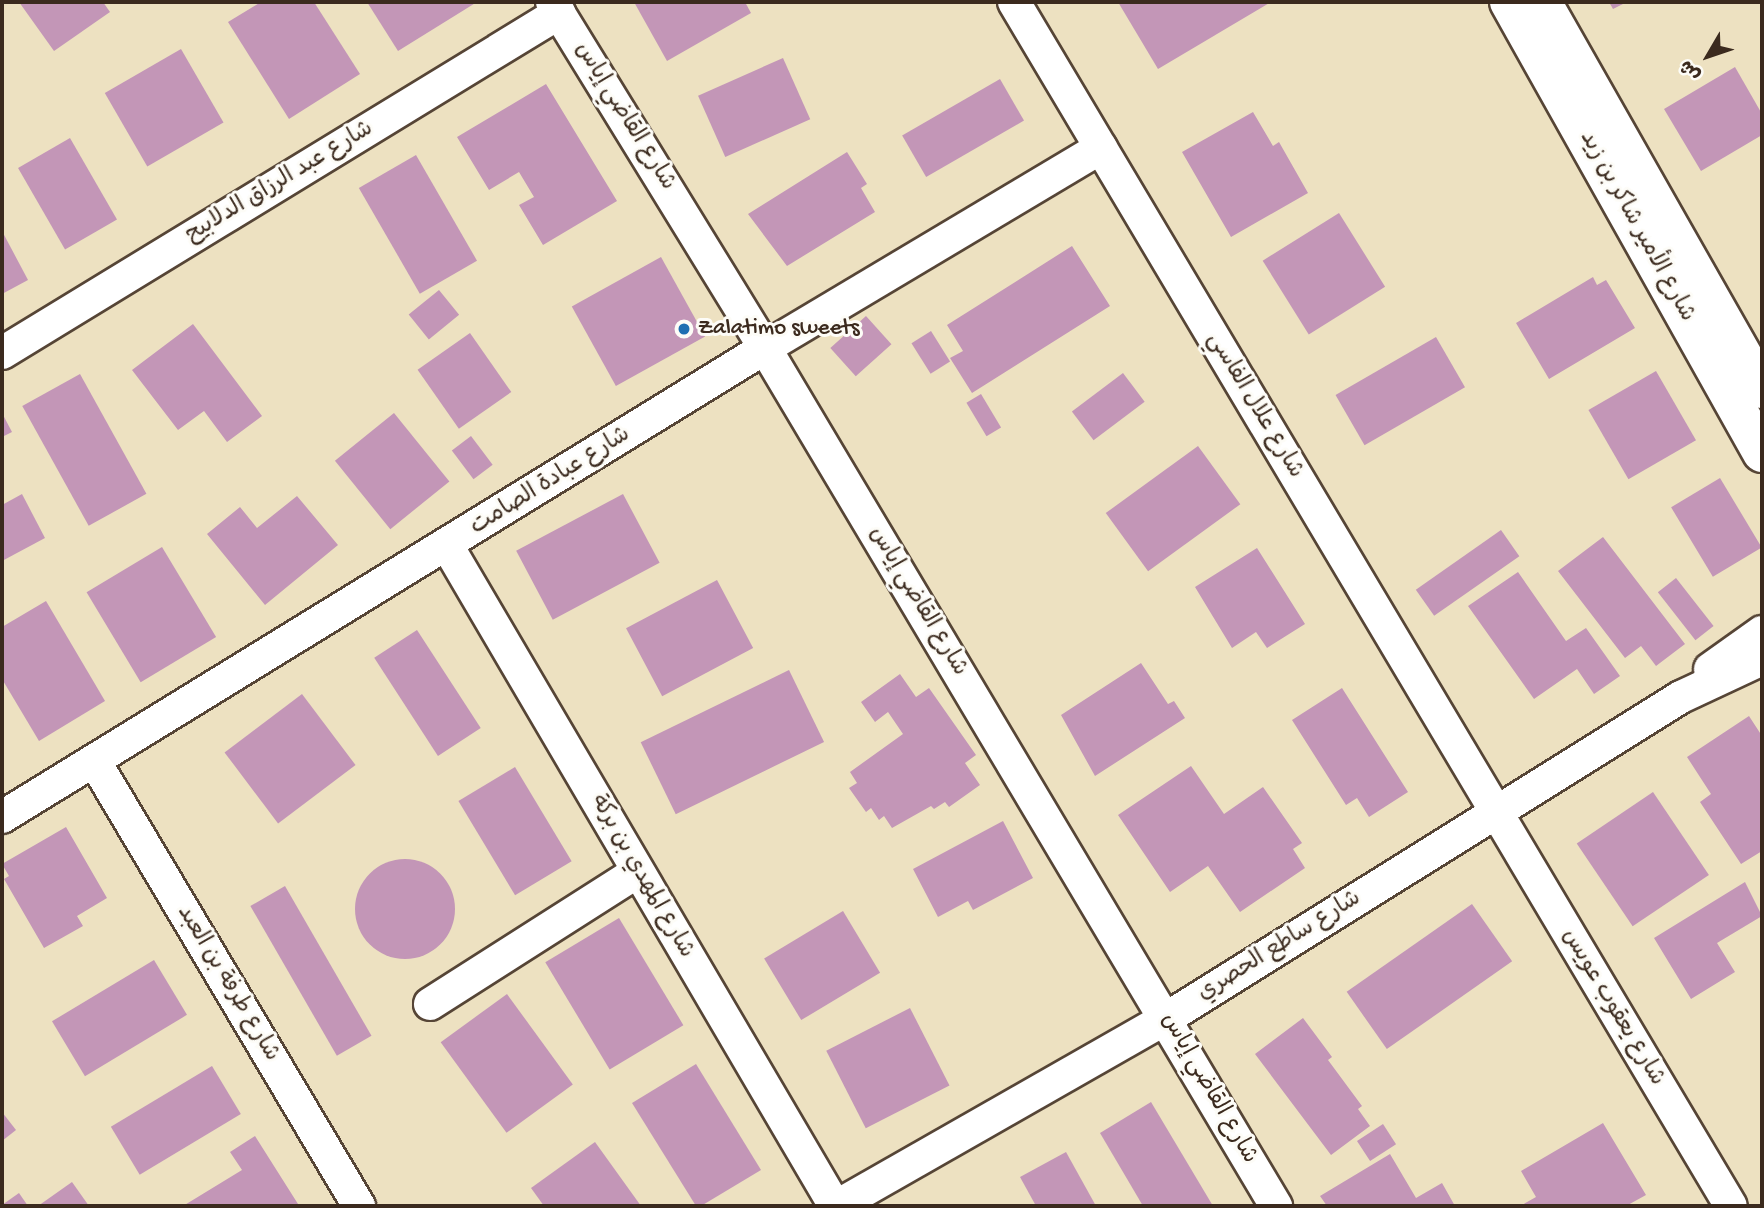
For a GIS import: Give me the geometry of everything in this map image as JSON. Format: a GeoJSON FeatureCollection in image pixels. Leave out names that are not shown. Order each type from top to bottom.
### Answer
{"type":"FeatureCollection","features":[{"type":"Feature","properties":{"kind":"main road","name":"شارع الأمير شاكر بن زيد"},"geometry":{"type":"LineString","coordinates":[[1509,2],[1762,453]]}},
{"type":"Feature","properties":{"kind":"main road","name":"شارع الأمير شاكر بن زيد"},"geometry":{"type":"LineString","coordinates":[[1542,2],[1762,389]]}},
{"type":"Feature","properties":{"kind":"street","name":"شارع علال الفاسي"},"geometry":{"type":"LineString","coordinates":[[1014,2],[1494,810]]}},
{"type":"Feature","properties":{"kind":"street","name":"شارع القاضي إياس"},"geometry":{"type":"LineString","coordinates":[[556,7],[765,348],[1167,1018],[1276,1206]]}},
{"type":"Feature","properties":{"kind":"street","name":"شارع عبد الرزاق الدلابيح"},"geometry":{"type":"LineString","coordinates":[[2,353],[556,7]]}},
{"type":"Feature","properties":{"kind":"street","name":"شارع عبادة الصامت"},"geometry":{"type":"LineString","coordinates":[[2,817],[448,547],[765,348],[1101,148]]}},
{"type":"Feature","properties":{"kind":"street","name":"شارع المهدي بن بركة"},"geometry":{"type":"LineString","coordinates":[[448,547],[836,1206]]}},
{"type":"Feature","properties":{"kind":"street","name":"شارع ساطع الحصري"},"geometry":{"type":"LineString","coordinates":[[1681,696],[1718,662],[1762,632]]}},
{"type":"Feature","properties":{"kind":"street","name":"شارع ساطع الحصري"},"geometry":{"type":"LineString","coordinates":[[836,1206],[1167,1018],[1494,810],[1681,696],[1762,659]]}},
{"type":"Feature","properties":{"kind":"street","name":"شارع طرفة بن العبد"},"geometry":{"type":"LineString","coordinates":[[95,762],[359,1206]]}},
{"type":"Feature","properties":{"kind":"street","name":"شارع يعقوب عويس"},"geometry":{"type":"LineString","coordinates":[[1494,810],[1731,1206]]}},
{"type":"Feature","properties":{"kind":"street"},"geometry":{"type":"LineString","coordinates":[[430,1004],[637,872]]}},
{"type":"Feature","properties":{"kind":"building"},"geometry":{"type":"Polygon","coordinates":[[[19,2],[103,2],[110,12],[54,51],[19,2]]]}},
{"type":"Feature","properties":{"kind":"building"},"geometry":{"type":"Polygon","coordinates":[[[261,2],[314,2],[360,74],[289,119],[228,22],[261,2]]]}},
{"type":"Feature","properties":{"kind":"building"},"geometry":{"type":"Polygon","coordinates":[[[367,2],[477,2],[398,51],[367,2]]]}},
{"type":"Feature","properties":{"kind":"building"},"geometry":{"type":"Polygon","coordinates":[[[634,2],[745,2],[751,13],[667,61],[634,2]]]}},
{"type":"Feature","properties":{"kind":"building"},"geometry":{"type":"Polygon","coordinates":[[[1118,2],[1271,2],[1158,69],[1118,2]]]}},
{"type":"Feature","properties":{"kind":"building"},"geometry":{"type":"Polygon","coordinates":[[[1609,2],[1627,2],[1613,9],[1609,2]]]}},
{"type":"Feature","properties":{"kind":"building"},"geometry":{"type":"Polygon","coordinates":[[[181,49],[224,123],[147,167],[105,93],[181,49]]]}},
{"type":"Feature","properties":{"kind":"building"},"geometry":{"type":"Polygon","coordinates":[[[783,58],[810,119],[725,157],[698,96],[783,58]]]}},
{"type":"Feature","properties":{"kind":"building"},"geometry":{"type":"Polygon","coordinates":[[[1735,67],[1762,114],[1762,135],[1701,171],[1664,109],[1735,67]]]}},
{"type":"Feature","properties":{"kind":"building"},"geometry":{"type":"Polygon","coordinates":[[[1000,79],[1024,121],[926,177],[902,136],[1000,79]]]}},
{"type":"Feature","properties":{"kind":"building"},"geometry":{"type":"Polygon","coordinates":[[[546,84],[617,201],[543,245],[519,205],[534,197],[519,172],[489,190],[457,137],[546,84]]]}},
{"type":"Feature","properties":{"kind":"building"},"geometry":{"type":"Polygon","coordinates":[[[1253,112],[1273,146],[1279,142],[1308,193],[1231,237],[1182,152],[1253,112]]]}},
{"type":"Feature","properties":{"kind":"building"},"geometry":{"type":"Polygon","coordinates":[[[70,138],[117,219],[65,249],[18,168],[70,138]]]}},
{"type":"Feature","properties":{"kind":"building"},"geometry":{"type":"Polygon","coordinates":[[[847,152],[867,184],[861,188],[875,212],[787,266],[748,214],[847,152]]]}},
{"type":"Feature","properties":{"kind":"building"},"geometry":{"type":"Polygon","coordinates":[[[416,155],[477,261],[420,294],[359,188],[416,155]]]}},
{"type":"Feature","properties":{"kind":"building"},"geometry":{"type":"Polygon","coordinates":[[[1339,213],[1385,287],[1309,334],[1263,261],[1339,213]]]}},
{"type":"Feature","properties":{"kind":"building"},"geometry":{"type":"Polygon","coordinates":[[[2,231],[28,280],[2,294],[2,231]]]}},
{"type":"Feature","properties":{"kind":"building"},"geometry":{"type":"Polygon","coordinates":[[[1072,246],[1110,306],[972,393],[950,358],[963,351],[947,325],[1072,246]]]}},
{"type":"Feature","properties":{"kind":"building"},"geometry":{"type":"Polygon","coordinates":[[[661,257],[705,337],[616,386],[572,306],[661,257]]]}},
{"type":"Feature","properties":{"kind":"building"},"geometry":{"type":"Polygon","coordinates":[[[1593,277],[1597,285],[1606,280],[1635,328],[1549,379],[1516,323],[1593,277]]]}},
{"type":"Feature","properties":{"kind":"building"},"geometry":{"type":"Polygon","coordinates":[[[439,290],[459,315],[429,339],[409,315],[439,290]]]}},
{"type":"Feature","properties":{"kind":"building"},"geometry":{"type":"Polygon","coordinates":[[[866,316],[891,344],[856,376],[830,348],[866,316]]]}},
{"type":"Feature","properties":{"kind":"building"},"geometry":{"type":"Polygon","coordinates":[[[193,324],[262,416],[227,442],[204,411],[178,430],[132,370],[193,324]]]}},
{"type":"Feature","properties":{"kind":"building"},"geometry":{"type":"Polygon","coordinates":[[[931,331],[950,362],[931,374],[911,343],[931,331]]]}},
{"type":"Feature","properties":{"kind":"building"},"geometry":{"type":"Polygon","coordinates":[[[470,333],[511,392],[459,429],[418,370],[470,333]]]}},
{"type":"Feature","properties":{"kind":"building"},"geometry":{"type":"Polygon","coordinates":[[[1436,337],[1465,387],[1365,445],[1336,395],[1436,337]]]}},
{"type":"Feature","properties":{"kind":"building"},"geometry":{"type":"Polygon","coordinates":[[[1656,371],[1696,440],[1628,479],[1588,410],[1656,371]]]}},
{"type":"Feature","properties":{"kind":"building"},"geometry":{"type":"Polygon","coordinates":[[[1123,373],[1145,402],[1094,440],[1072,412],[1123,373]]]}},
{"type":"Feature","properties":{"kind":"building"},"geometry":{"type":"Polygon","coordinates":[[[80,374],[146,494],[89,526],[22,406],[80,374]]]}},
{"type":"Feature","properties":{"kind":"building"},"geometry":{"type":"Polygon","coordinates":[[[981,394],[1001,427],[987,436],[966,403],[981,394]]]}},
{"type":"Feature","properties":{"kind":"building"},"geometry":{"type":"Polygon","coordinates":[[[2,413],[12,432],[2,437],[2,413]]]}},
{"type":"Feature","properties":{"kind":"building"},"geometry":{"type":"Polygon","coordinates":[[[394,413],[449,481],[390,529],[335,461],[394,413]]]}},
{"type":"Feature","properties":{"kind":"building"},"geometry":{"type":"Polygon","coordinates":[[[471,436],[493,465],[473,479],[452,450],[471,436]]]}},
{"type":"Feature","properties":{"kind":"building"},"geometry":{"type":"Polygon","coordinates":[[[1198,446],[1240,504],[1148,571],[1106,513],[1198,446]]]}},
{"type":"Feature","properties":{"kind":"building"},"geometry":{"type":"Polygon","coordinates":[[[1720,478],[1762,547],[1713,577],[1671,507],[1720,478]]]}},
{"type":"Feature","properties":{"kind":"building"},"geometry":{"type":"Polygon","coordinates":[[[22,494],[45,538],[2,561],[2,505],[22,494]]]}},
{"type":"Feature","properties":{"kind":"building"},"geometry":{"type":"Polygon","coordinates":[[[623,494],[660,563],[553,620],[516,551],[623,494]]]}},
{"type":"Feature","properties":{"kind":"building"},"geometry":{"type":"Polygon","coordinates":[[[297,496],[338,545],[265,605],[207,534],[240,507],[257,528],[297,496]]]}},
{"type":"Feature","properties":{"kind":"building"},"geometry":{"type":"Polygon","coordinates":[[[1501,530],[1519,556],[1434,616],[1416,590],[1501,530]]]}},
{"type":"Feature","properties":{"kind":"building"},"geometry":{"type":"Polygon","coordinates":[[[1603,537],[1685,644],[1656,666],[1641,646],[1625,658],[1558,571],[1603,537]]]}},
{"type":"Feature","properties":{"kind":"building"},"geometry":{"type":"Polygon","coordinates":[[[162,547],[216,637],[141,682],[87,592],[162,547]]]}},
{"type":"Feature","properties":{"kind":"building"},"geometry":{"type":"Polygon","coordinates":[[[1257,548],[1305,624],[1267,648],[1256,632],[1232,648],[1195,587],[1257,548]]]}},
{"type":"Feature","properties":{"kind":"building"},"geometry":{"type":"Polygon","coordinates":[[[1518,572],[1566,641],[1586,628],[1620,676],[1594,694],[1577,669],[1534,699],[1468,606],[1518,572]]]}},
{"type":"Feature","properties":{"kind":"building"},"geometry":{"type":"Polygon","coordinates":[[[1676,578],[1714,626],[1695,640],[1658,592],[1676,578]]]}},
{"type":"Feature","properties":{"kind":"building"},"geometry":{"type":"Polygon","coordinates":[[[717,580],[753,648],[662,696],[626,628],[717,580]]]}},
{"type":"Feature","properties":{"kind":"building"},"geometry":{"type":"Polygon","coordinates":[[[46,601],[105,701],[39,741],[2,679],[2,627],[46,601]]]}},
{"type":"Feature","properties":{"kind":"building"},"geometry":{"type":"Polygon","coordinates":[[[417,630],[481,728],[438,756],[374,658],[417,630]]]}},
{"type":"Feature","properties":{"kind":"building"},"geometry":{"type":"Polygon","coordinates":[[[1141,663],[1168,704],[1174,701],[1185,718],[1095,776],[1061,715],[1141,663]]]}},
{"type":"Feature","properties":{"kind":"building"},"geometry":{"type":"Polygon","coordinates":[[[789,670],[824,742],[676,814],[641,742],[789,670]]]}},
{"type":"Feature","properties":{"kind":"building"},"geometry":{"type":"Polygon","coordinates":[[[900,674],[916,697],[929,688],[976,755],[965,763],[980,785],[949,807],[945,802],[934,809],[931,806],[892,828],[884,816],[879,820],[871,808],[866,812],[849,788],[857,783],[850,772],[903,734],[888,712],[875,722],[861,702],[900,674]]]}},
{"type":"Feature","properties":{"kind":"building"},"geometry":{"type":"Polygon","coordinates":[[[1342,688],[1408,792],[1369,817],[1357,798],[1346,805],[1292,720],[1342,688]]]}},
{"type":"Feature","properties":{"kind":"building"},"geometry":{"type":"Polygon","coordinates":[[[302,694],[356,765],[278,823],[225,752],[302,694]]]}},
{"type":"Feature","properties":{"kind":"building"},"geometry":{"type":"Polygon","coordinates":[[[1749,716],[1762,736],[1762,851],[1741,864],[1700,802],[1711,794],[1687,757],[1749,716]]]}},
{"type":"Feature","properties":{"kind":"building"},"geometry":{"type":"Polygon","coordinates":[[[1191,766],[1224,814],[1263,787],[1302,843],[1293,849],[1305,868],[1240,912],[1208,866],[1170,892],[1118,815],[1191,766]]]}},
{"type":"Feature","properties":{"kind":"building"},"geometry":{"type":"Polygon","coordinates":[[[515,767],[572,861],[515,895],[458,801],[515,767]]]}},
{"type":"Feature","properties":{"kind":"building"},"geometry":{"type":"Polygon","coordinates":[[[1653,792],[1709,875],[1633,926],[1577,843],[1653,792]]]}},
{"type":"Feature","properties":{"kind":"building"},"geometry":{"type":"Polygon","coordinates":[[[1003,821],[1033,878],[973,910],[968,901],[938,917],[913,869],[1003,821]]]}},
{"type":"Feature","properties":{"kind":"building"},"geometry":{"type":"Polygon","coordinates":[[[66,827],[107,898],[77,916],[83,926],[44,948],[4,879],[9,876],[2,864],[66,827]]]}},
{"type":"Feature","properties":{"kind":"building"},"geometry":{"type":"Polygon","coordinates":[[[395,859],[415,859],[441,873],[452,890],[455,909],[452,928],[441,945],[415,959],[395,959],[377,951],[363,937],[355,919],[355,899],[363,881],[377,867],[395,859]]]}},
{"type":"Feature","properties":{"kind":"building"},"geometry":{"type":"Polygon","coordinates":[[[1745,882],[1762,916],[1717,943],[1735,972],[1691,999],[1654,938],[1745,882]]]}},
{"type":"Feature","properties":{"kind":"building"},"geometry":{"type":"Polygon","coordinates":[[[285,886],[372,1036],[337,1056],[250,906],[285,886]]]}},
{"type":"Feature","properties":{"kind":"building"},"geometry":{"type":"Polygon","coordinates":[[[1472,904],[1512,961],[1387,1049],[1347,992],[1472,904]]]}},
{"type":"Feature","properties":{"kind":"building"},"geometry":{"type":"Polygon","coordinates":[[[843,911],[880,973],[801,1020],[764,958],[843,911]]]}},
{"type":"Feature","properties":{"kind":"building"},"geometry":{"type":"Polygon","coordinates":[[[619,918],[683,1025],[610,1069],[545,962],[619,918]]]}},
{"type":"Feature","properties":{"kind":"building"},"geometry":{"type":"Polygon","coordinates":[[[154,960],[187,1015],[85,1076],[52,1021],[154,960]]]}},
{"type":"Feature","properties":{"kind":"building"},"geometry":{"type":"Polygon","coordinates":[[[507,994],[573,1085],[506,1133],[441,1042],[507,994]]]}},
{"type":"Feature","properties":{"kind":"building"},"geometry":{"type":"Polygon","coordinates":[[[910,1008],[949,1086],[866,1128],[826,1051],[910,1008]]]}},
{"type":"Feature","properties":{"kind":"building"},"geometry":{"type":"Polygon","coordinates":[[[1303,1018],[1332,1057],[1328,1060],[1362,1106],[1358,1109],[1370,1126],[1331,1155],[1255,1054],[1303,1018]]]}},
{"type":"Feature","properties":{"kind":"building"},"geometry":{"type":"Polygon","coordinates":[[[696,1064],[761,1170],[701,1206],[696,1206],[632,1103],[696,1064]]]}},
{"type":"Feature","properties":{"kind":"building"},"geometry":{"type":"Polygon","coordinates":[[[212,1066],[241,1114],[140,1175],[111,1127],[212,1066]]]}},
{"type":"Feature","properties":{"kind":"building"},"geometry":{"type":"Polygon","coordinates":[[[1151,1102],[1213,1206],[1143,1206],[1100,1133],[1151,1102]]]}},
{"type":"Feature","properties":{"kind":"building"},"geometry":{"type":"Polygon","coordinates":[[[2,1112],[16,1130],[2,1141],[2,1112]]]}},
{"type":"Feature","properties":{"kind":"building"},"geometry":{"type":"Polygon","coordinates":[[[1603,1123],[1646,1195],[1626,1206],[1520,1206],[1536,1197],[1521,1171],[1603,1123]]]}},
{"type":"Feature","properties":{"kind":"building"},"geometry":{"type":"Polygon","coordinates":[[[1383,1124],[1396,1144],[1370,1161],[1357,1141],[1383,1124]]]}},
{"type":"Feature","properties":{"kind":"building"},"geometry":{"type":"Polygon","coordinates":[[[255,1136],[298,1204],[183,1206],[242,1170],[230,1152],[255,1136]]]}},
{"type":"Feature","properties":{"kind":"building"},"geometry":{"type":"Polygon","coordinates":[[[595,1142],[641,1206],[544,1206],[531,1188],[595,1142]]]}},
{"type":"Feature","properties":{"kind":"building"},"geometry":{"type":"Polygon","coordinates":[[[1066,1152],[1096,1206],[1036,1206],[1020,1177],[1066,1152]]]}},
{"type":"Feature","properties":{"kind":"building"},"geometry":{"type":"Polygon","coordinates":[[[1390,1154],[1416,1198],[1442,1183],[1455,1206],[1327,1206],[1320,1196],[1390,1154]]]}},
{"type":"Feature","properties":{"kind":"building"},"geometry":{"type":"Polygon","coordinates":[[[72,1182],[89,1206],[38,1206],[72,1182]]]}},
{"type":"Feature","properties":{"kind":"building"},"geometry":{"type":"Polygon","coordinates":[[[19,1193],[28,1206],[2,1206],[2,1205],[19,1193]]]}},
{"type":"Feature","properties":{"kind":"place","name":"Zalatimo sweets"},"geometry":{"type":"Point","coordinates":[684,329]}}]}
